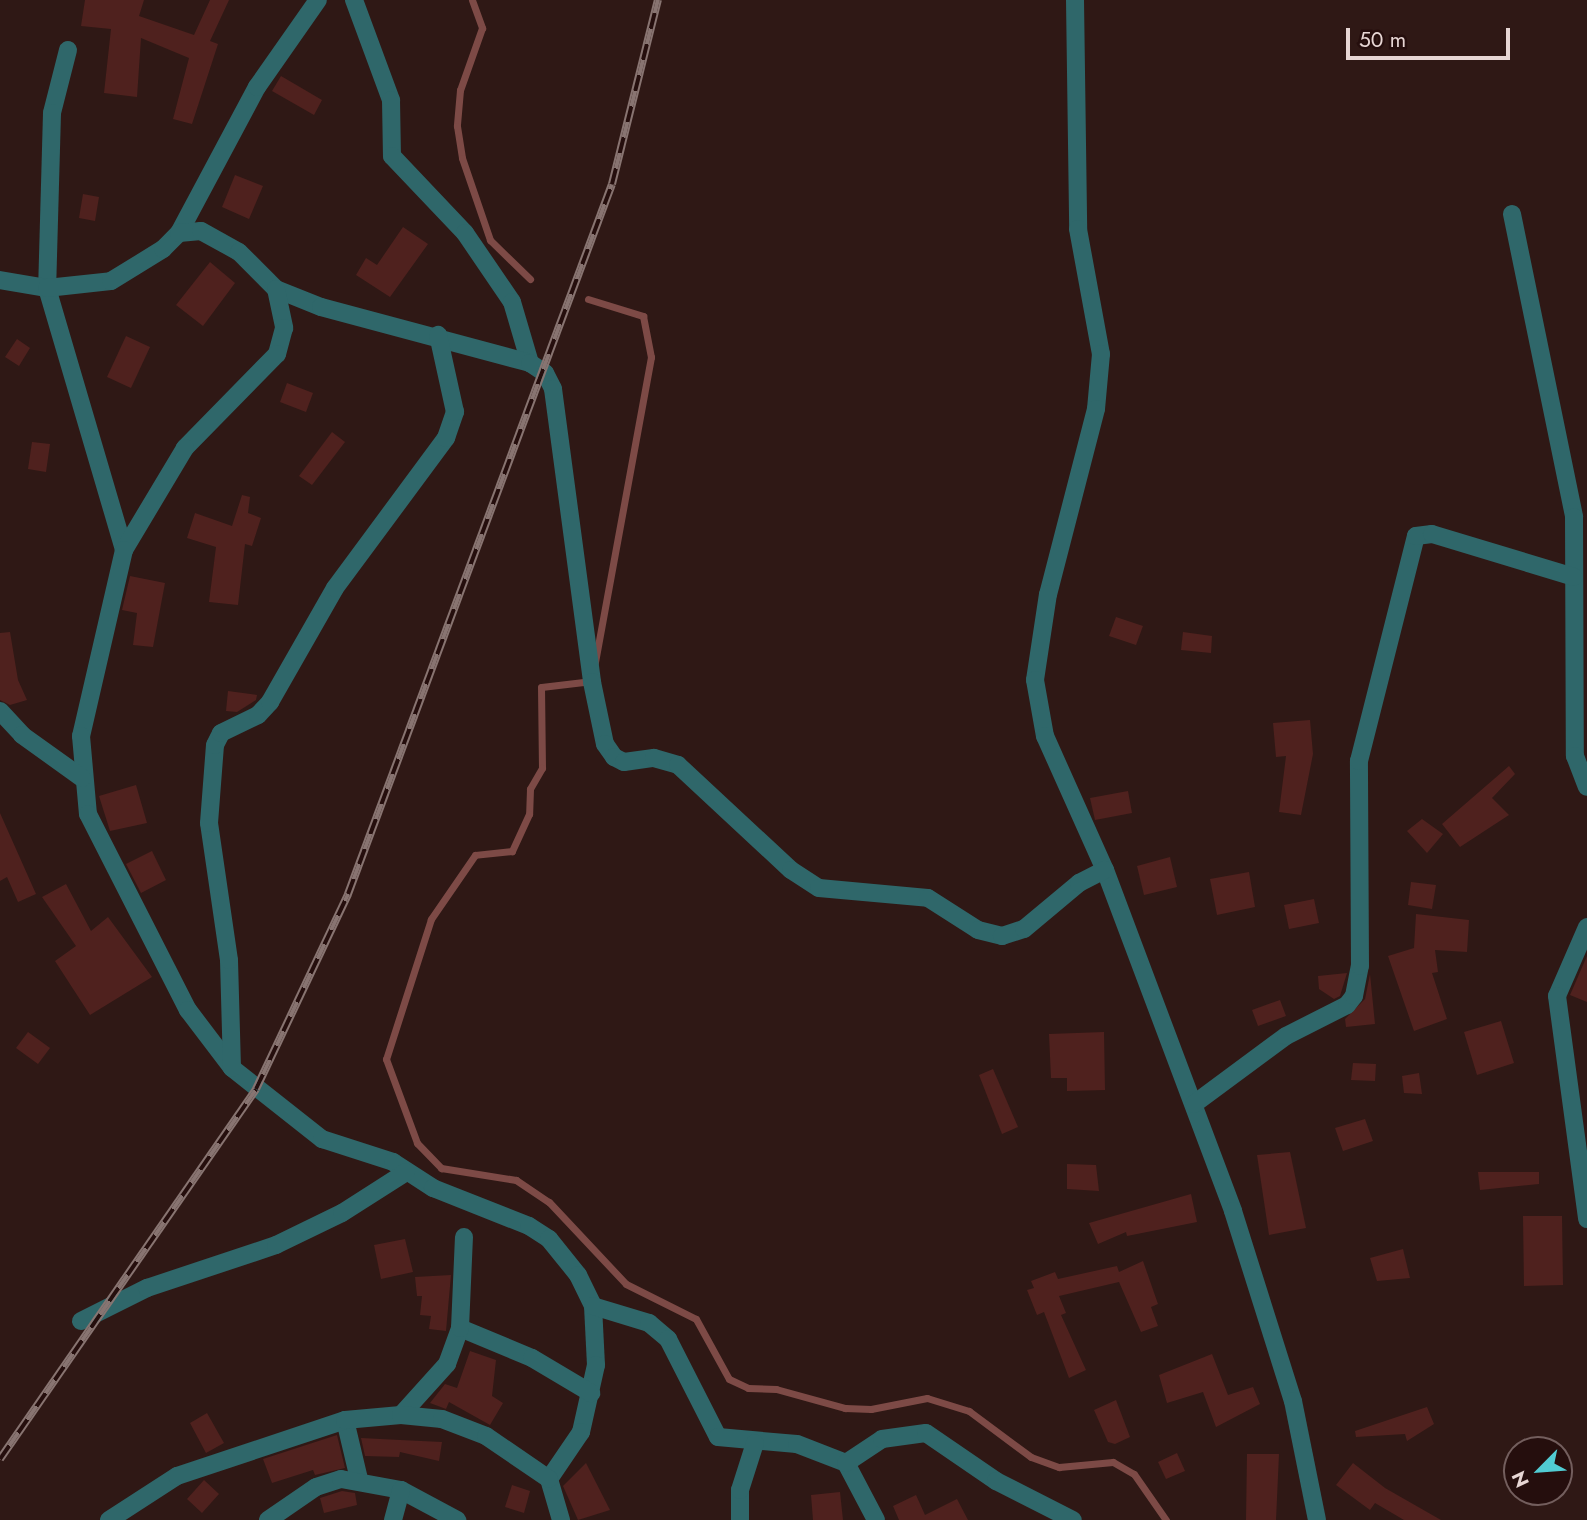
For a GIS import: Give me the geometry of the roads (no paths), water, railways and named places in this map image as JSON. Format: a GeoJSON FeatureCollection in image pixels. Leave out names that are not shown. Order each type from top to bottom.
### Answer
{"type":"FeatureCollection","features":[{"type":"Feature","properties":{"kind":"street"},"geometry":{"type":"LineString","coordinates":[[0,281],[47,288],[111,281],[163,249],[179,233],[257,87],[318,0]]}},
{"type":"Feature","properties":{"kind":"street"},"geometry":{"type":"LineString","coordinates":[[354,0],[391,100],[392,156],[465,233],[512,302],[530,363]]}},
{"type":"Feature","properties":{"kind":"street"},"geometry":{"type":"LineString","coordinates":[[1075,0],[1078,229],[1101,354],[1096,409],[1048,594],[1035,680],[1045,736],[1105,870],[1194,1104],[1293,1401],[1317,1520]]}},
{"type":"Feature","properties":{"kind":"street"},"geometry":{"type":"LineString","coordinates":[[68,50],[51,123],[47,288],[124,551]]}},
{"type":"Feature","properties":{"kind":"street"},"geometry":{"type":"LineString","coordinates":[[1513,214],[1574,517],[1575,756],[1587,787]]}},
{"type":"Feature","properties":{"kind":"street"},"geometry":{"type":"LineString","coordinates":[[179,233],[218,237],[276,289],[321,307],[438,335],[530,363],[545,373],[553,389],[592,682],[605,744],[614,757],[624,762],[654,758],[678,765],[791,870],[819,888],[928,898],[978,930],[1002,936],[1024,929],[1079,883],[1105,870]]}},
{"type":"Feature","properties":{"kind":"street"},"geometry":{"type":"LineString","coordinates":[[276,289],[284,328],[277,354],[185,448],[124,551],[81,736],[82,778],[88,814],[102,847],[198,1029],[232,1068],[322,1139],[406,1172],[549,1239],[578,1275],[593,1306],[596,1365],[581,1432],[549,1479]]}},
{"type":"Feature","properties":{"kind":"street"},"geometry":{"type":"LineString","coordinates":[[232,1068],[229,960],[209,823],[215,745],[221,733],[258,715],[270,702],[335,588],[446,438],[456,412],[438,335]]}},
{"type":"Feature","properties":{"kind":"street"},"geometry":{"type":"LineString","coordinates":[[1194,1104],[1286,1036],[1347,1005],[1354,996],[1360,965],[1359,761],[1416,536],[1432,534],[1574,577]]}},
{"type":"Feature","properties":{"kind":"street"},"geometry":{"type":"LineString","coordinates":[[0,711],[22,735],[82,778]]}},
{"type":"Feature","properties":{"kind":"street"},"geometry":{"type":"LineString","coordinates":[[1587,927],[1556,996],[1587,1219]]}},
{"type":"Feature","properties":{"kind":"street"},"geometry":{"type":"LineString","coordinates":[[81,1321],[147,1288],[276,1245],[342,1213],[406,1172]]}},
{"type":"Feature","properties":{"kind":"street"},"geometry":{"type":"LineString","coordinates":[[401,1415],[447,1364],[460,1328],[464,1237]]}},
{"type":"Feature","properties":{"kind":"street"},"geometry":{"type":"LineString","coordinates":[[593,1306],[649,1323],[668,1339],[718,1437],[755,1443],[797,1444],[846,1463],[876,1520]]}},
{"type":"Feature","properties":{"kind":"street"},"geometry":{"type":"LineString","coordinates":[[460,1328],[532,1358],[591,1392]]}},
{"type":"Feature","properties":{"kind":"street"},"geometry":{"type":"LineString","coordinates":[[109,1520],[177,1476],[345,1420],[401,1415],[442,1419],[486,1436],[549,1479],[561,1520]]}},
{"type":"Feature","properties":{"kind":"street"},"geometry":{"type":"LineString","coordinates":[[345,1420],[359,1479]]}},
{"type":"Feature","properties":{"kind":"street"},"geometry":{"type":"LineString","coordinates":[[846,1463],[881,1439],[926,1433],[996,1481],[1073,1520]]}},
{"type":"Feature","properties":{"kind":"street"},"geometry":{"type":"LineString","coordinates":[[740,1520],[740,1490],[755,1443]]}},
{"type":"Feature","properties":{"kind":"street"},"geometry":{"type":"LineString","coordinates":[[268,1520],[316,1487],[359,1479],[401,1490],[457,1520]]}},
{"type":"Feature","properties":{"kind":"street"},"geometry":{"type":"LineString","coordinates":[[393,1520],[401,1490]]}},
{"type":"Feature","properties":{"kind":"waterway"},"geometry":{"type":"LineString","coordinates":[[472,0],[482,28],[460,90],[457,126],[462,158],[490,240],[530,279]]}},
{"type":"Feature","properties":{"kind":"waterway"},"geometry":{"type":"LineString","coordinates":[[588,299],[643,316],[651,357],[595,663]]}},
{"type":"Feature","properties":{"kind":"waterway"},"geometry":{"type":"LineString","coordinates":[[592,681],[541,687],[542,768],[530,789],[529,814],[512,851],[475,855],[431,919],[386,1059],[417,1143],[441,1168],[516,1180],[549,1202],[626,1284],[696,1319],[729,1379],[748,1388],[776,1389],[845,1408],[871,1409],[927,1398],[969,1411],[1031,1457],[1059,1467],[1113,1462],[1134,1474],[1166,1520]]}},
{"type":"Feature","properties":{"kind":"railway"},"geometry":{"type":"LineString","coordinates":[[0,1459],[256,1089],[348,894],[612,184],[658,0]]}}]}
